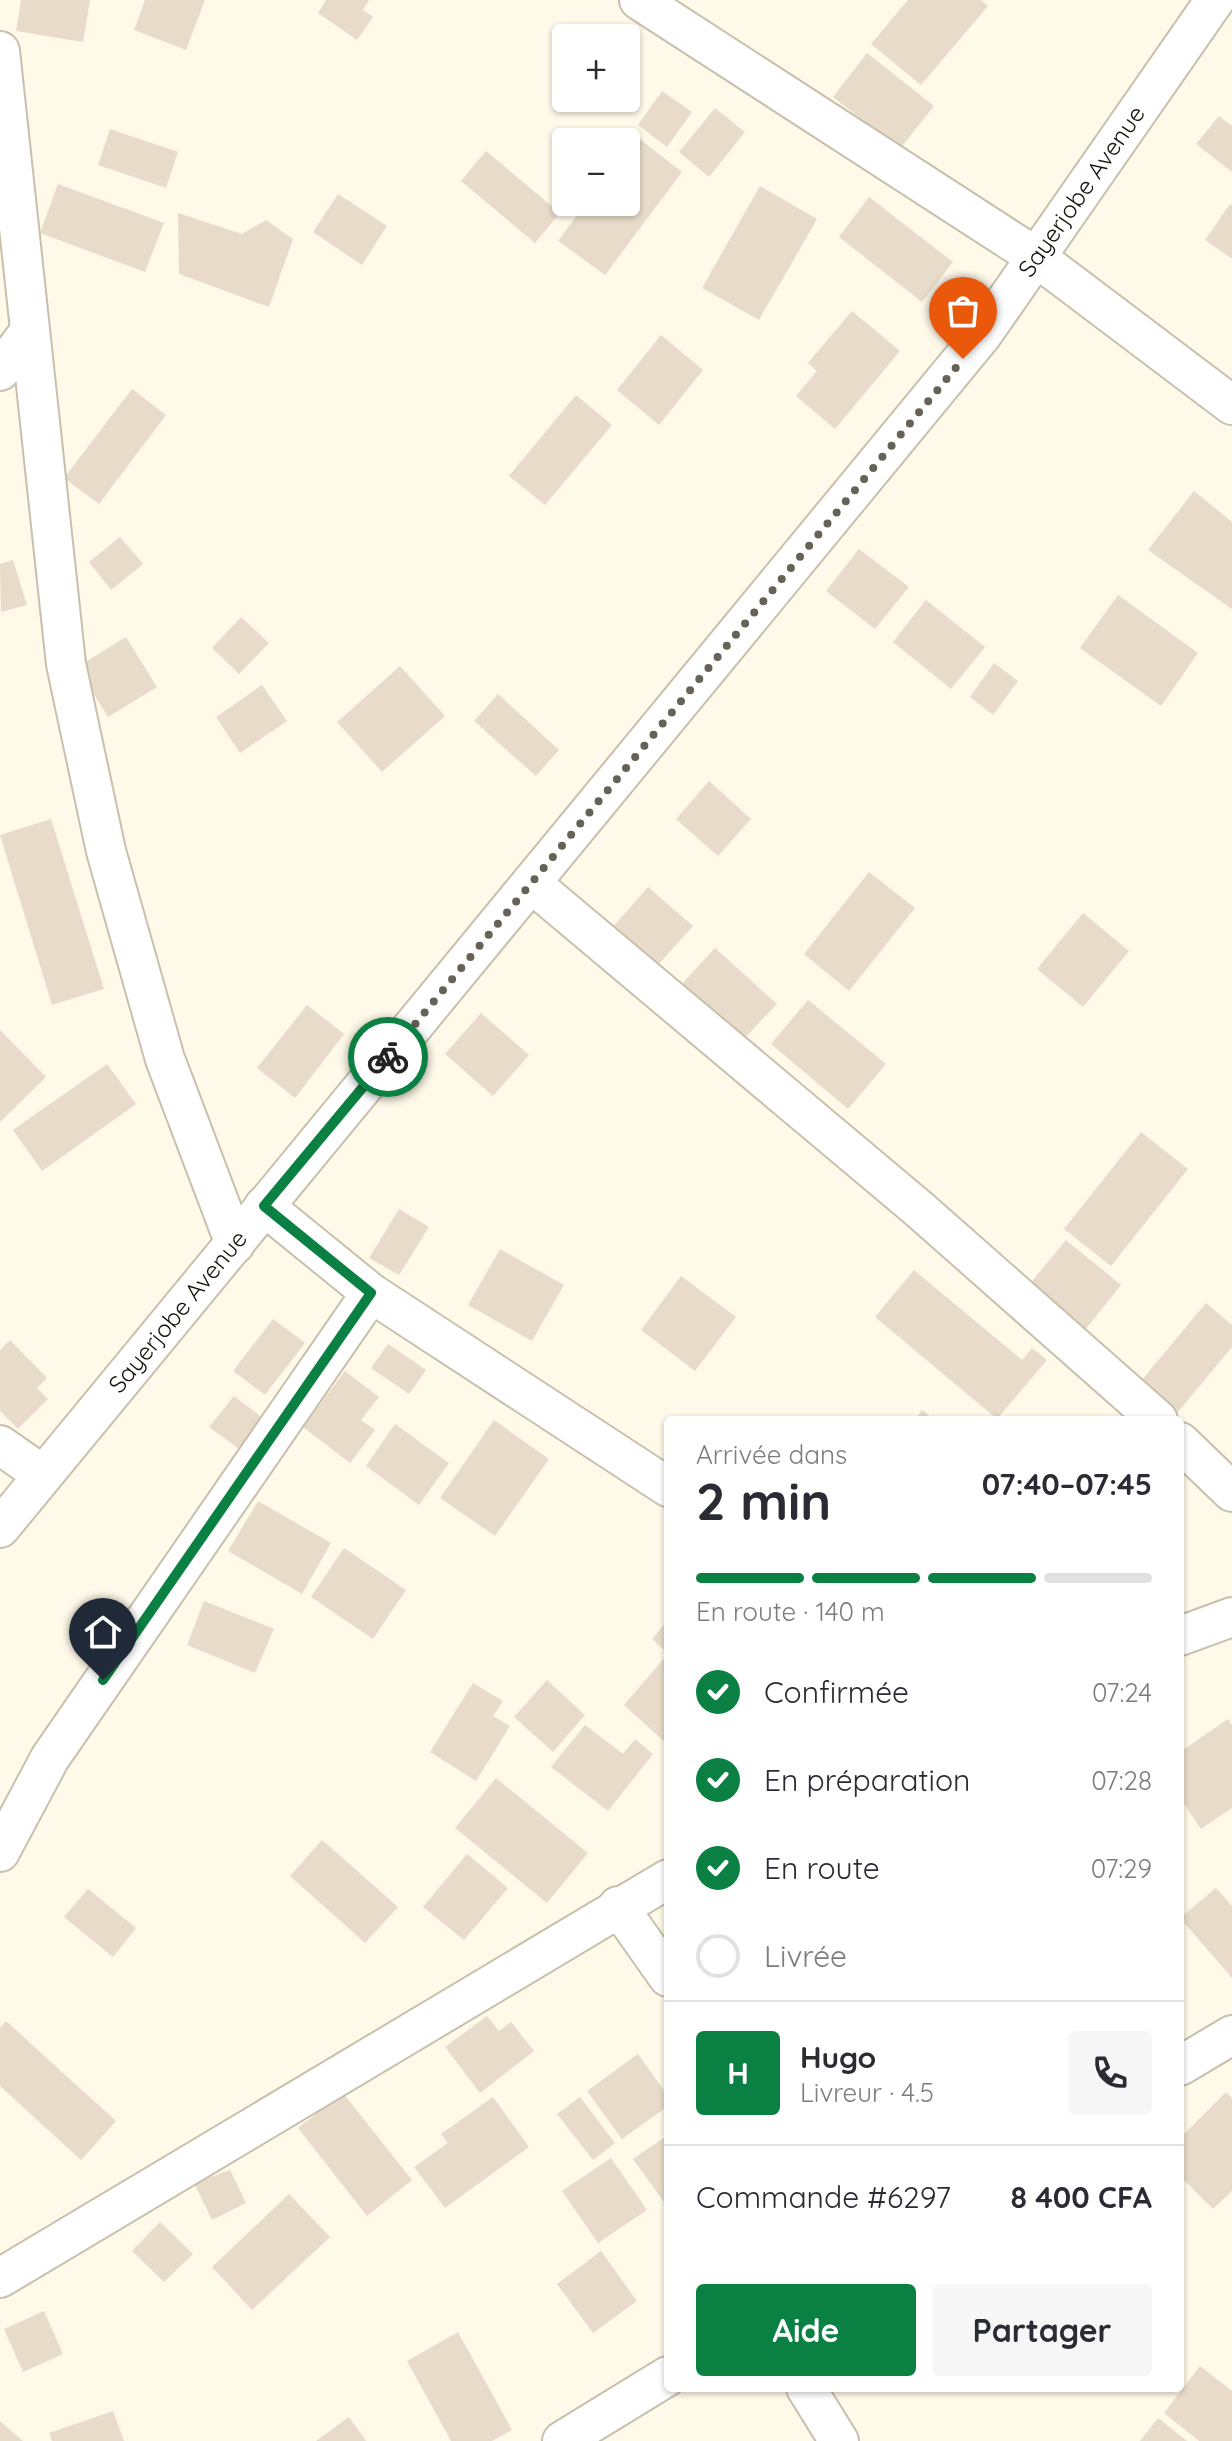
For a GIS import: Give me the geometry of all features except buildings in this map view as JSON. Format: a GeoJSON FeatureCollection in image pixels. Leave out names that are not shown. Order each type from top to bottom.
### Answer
{"type":"FeatureCollection","features":[{"type":"Feature","properties":{"kind":"street"},"geometry":{"type":"LineString","coordinates":[[639,0],[1036,257],[1232,405]]}},
{"type":"Feature","properties":{"kind":"street","name":"Sayerjobe Avenue"},"geometry":{"type":"LineString","coordinates":[[0,1528],[982,335],[1215,0]]}},
{"type":"Feature","properties":{"kind":"street"},"geometry":{"type":"LineString","coordinates":[[0,51],[66,664],[106,851],[165,1059],[235,1244]]}},
{"type":"Feature","properties":{"kind":"street"},"geometry":{"type":"LineString","coordinates":[[0,371],[29,332]]}},
{"type":"Feature","properties":{"kind":"street"},"geometry":{"type":"LineString","coordinates":[[531,883],[919,1209],[1153,1416]]}},
{"type":"Feature","properties":{"kind":"street"},"geometry":{"type":"LineString","coordinates":[[264,1206],[371,1293],[664,1484]]}},
{"type":"Feature","properties":{"kind":"street"},"geometry":{"type":"LineString","coordinates":[[0,1852],[50,1758],[371,1293]]}},
{"type":"Feature","properties":{"kind":"street"},"geometry":{"type":"LineString","coordinates":[[0,1445],[43,1475]]}},
{"type":"Feature","properties":{"kind":"street"},"geometry":{"type":"LineString","coordinates":[[1184,1446],[1232,1492]]}},
{"type":"Feature","properties":{"kind":"street"},"geometry":{"type":"LineString","coordinates":[[1184,1635],[1232,1617]]}},
{"type":"Feature","properties":{"kind":"street"},"geometry":{"type":"LineString","coordinates":[[0,2278],[664,1881]]}},
{"type":"Feature","properties":{"kind":"street"},"geometry":{"type":"LineString","coordinates":[[618,1906],[664,1971]]}},
{"type":"Feature","properties":{"kind":"street"},"geometry":{"type":"LineString","coordinates":[[1184,2064],[1232,2035]]}},
{"type":"Feature","properties":{"kind":"street"},"geometry":{"type":"LineString","coordinates":[[562,2441],[664,2378]]}},
{"type":"Feature","properties":{"kind":"street"},"geometry":{"type":"LineString","coordinates":[[808,2392],[839,2441]]}},
{"type":"Feature","properties":{"kind":"way so far"},"geometry":{"type":"LineString","coordinates":[[388,1057],[963,359]]}},
{"type":"Feature","properties":{"kind":"route"},"geometry":{"type":"LineString","coordinates":[[103,1680],[371,1293],[264,1206],[388,1057]]}}]}
